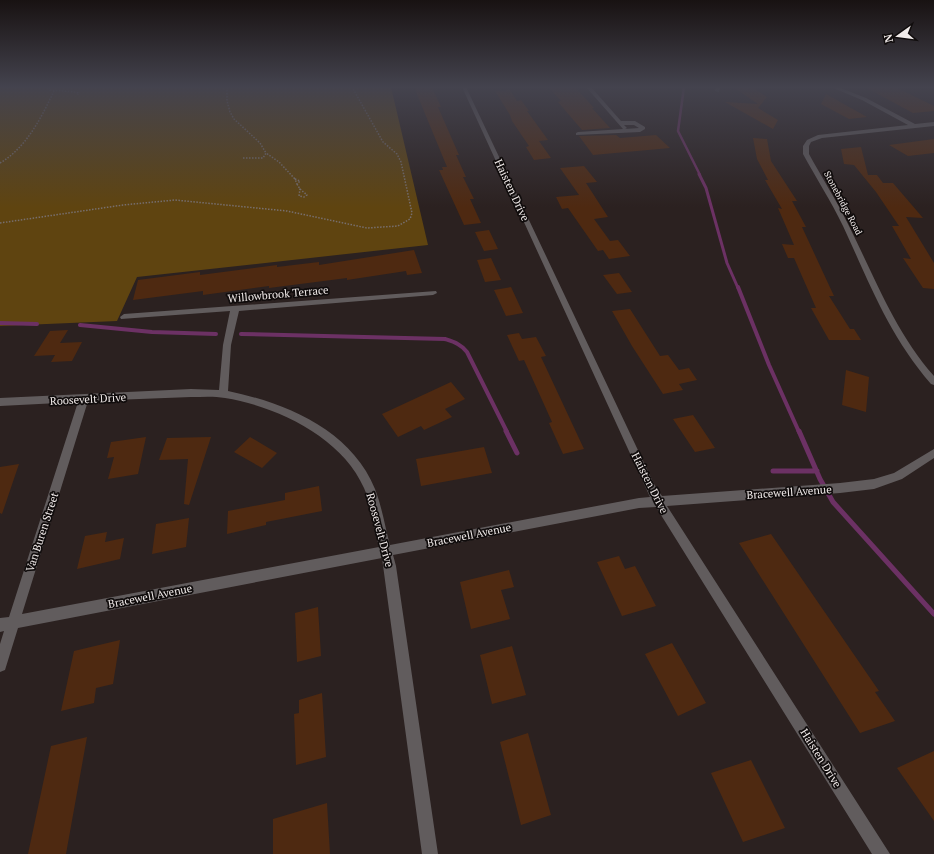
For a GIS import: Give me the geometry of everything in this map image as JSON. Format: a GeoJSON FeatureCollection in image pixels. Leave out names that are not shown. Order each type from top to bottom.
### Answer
{"type":"FeatureCollection","features":[{"type":"Feature","properties":{"kind":"street","name":"Haisten Drive"},"geometry":{"type":"LineString","coordinates":[[483,127],[658,501],[882,854]]}},
{"type":"Feature","properties":{"kind":"street"},"geometry":{"type":"LineString","coordinates":[[623,127],[626,131]]}},
{"type":"Feature","properties":{"kind":"street"},"geometry":{"type":"LineString","coordinates":[[578,134],[626,131],[643,128],[641,127]]}},
{"type":"Feature","properties":{"kind":"street","name":"Stonebridge Road"},"geometry":{"type":"LineString","coordinates":[[906,127],[822,136],[810,139],[805,146],[805,149],[806,154],[846,225],[885,313],[908,352],[934,382]]}},
{"type":"Feature","properties":{"kind":"street","name":"Willowbrook Terrace"},"geometry":{"type":"LineString","coordinates":[[124,317],[433,293]]}},
{"type":"Feature","properties":{"kind":"street"},"geometry":{"type":"LineString","coordinates":[[223,394],[227,345],[235,308]]}},
{"type":"Feature","properties":{"kind":"street","name":"Roosevelt Drive"},"geometry":{"type":"LineString","coordinates":[[0,402],[191,393],[223,394],[260,403],[281,410],[300,419],[320,430],[346,454],[367,484],[374,501],[390,566],[430,854]]}},
{"type":"Feature","properties":{"kind":"street","name":"Van Buren Street"},"geometry":{"type":"LineString","coordinates":[[0,665],[84,399]]}},
{"type":"Feature","properties":{"kind":"street","name":"Bracewell Avenue"},"geometry":{"type":"LineString","coordinates":[[0,625],[632,504],[857,486],[886,480],[904,472],[934,454]]}},
{"type":"Feature","properties":{"kind":"path"},"geometry":{"type":"LineString","coordinates":[[0,163],[7,160],[28,137],[35,127]]}},
{"type":"Feature","properties":{"kind":"path"},"geometry":{"type":"LineString","coordinates":[[241,127],[258,139],[266,153],[279,162],[295,179],[300,181],[297,184],[307,195],[304,197],[299,196],[300,189]]}},
{"type":"Feature","properties":{"kind":"path"},"geometry":{"type":"LineString","coordinates":[[0,223],[123,205],[175,200],[286,211],[367,228],[398,226],[410,219],[412,213],[401,162],[397,154],[383,142],[374,127]]}},
{"type":"Feature","properties":{"kind":"path"},"geometry":{"type":"LineString","coordinates":[[242,158],[263,158],[266,153]]}},
{"type":"Feature","properties":{"kind":"shaded area"},"geometry":{"type":"Polygon","coordinates":[[[0,127],[400,127],[428,245],[137,277],[117,321],[0,326],[0,127]]]}},
{"type":"Feature","properties":{"kind":"building"},"geometry":{"type":"Polygon","coordinates":[[[430,127],[447,127],[459,155],[456,155],[466,177],[463,177],[474,199],[470,199],[481,223],[464,225],[439,170],[443,170],[442,167],[447,167],[430,127]]]}},
{"type":"Feature","properties":{"kind":"building"},"geometry":{"type":"Polygon","coordinates":[[[516,127],[538,127],[548,140],[539,141],[551,158],[534,160],[526,147],[529,146],[516,127]]]}},
{"type":"Feature","properties":{"kind":"building"},"geometry":{"type":"Polygon","coordinates":[[[579,127],[610,128],[582,130],[579,127]]]}},
{"type":"Feature","properties":{"kind":"building"},"geometry":{"type":"Polygon","coordinates":[[[616,135],[620,138],[656,135],[670,148],[593,155],[579,136],[616,135]]]}},
{"type":"Feature","properties":{"kind":"building"},"geometry":{"type":"Polygon","coordinates":[[[753,138],[767,139],[771,161],[797,201],[792,201],[806,227],[802,227],[834,296],[829,296],[850,329],[854,329],[861,340],[829,340],[811,308],[816,308],[794,258],[788,258],[782,244],[794,245],[778,208],[782,209],[765,180],[768,180],[757,159],[753,138]]]}},
{"type":"Feature","properties":{"kind":"building"},"geometry":{"type":"Polygon","coordinates":[[[934,139],[934,153],[908,156],[889,145],[934,139]]]}},
{"type":"Feature","properties":{"kind":"building"},"geometry":{"type":"Polygon","coordinates":[[[861,147],[868,175],[877,175],[883,183],[893,183],[923,218],[906,217],[934,263],[934,289],[923,288],[903,258],[911,259],[892,226],[899,226],[876,192],[854,165],[844,164],[841,149],[861,147]]]}},
{"type":"Feature","properties":{"kind":"building"},"geometry":{"type":"Polygon","coordinates":[[[584,166],[597,182],[586,183],[608,217],[594,219],[610,241],[618,240],[630,256],[609,259],[603,250],[598,251],[568,208],[562,209],[556,197],[579,195],[560,168],[584,166]]]}},
{"type":"Feature","properties":{"kind":"building"},"geometry":{"type":"Polygon","coordinates":[[[489,230],[498,249],[484,251],[475,232],[489,230]]]}},
{"type":"Feature","properties":{"kind":"building"},"geometry":{"type":"Polygon","coordinates":[[[414,250],[422,273],[407,275],[406,271],[347,280],[347,278],[269,288],[269,286],[203,295],[203,291],[133,300],[138,280],[200,272],[200,275],[277,265],[277,267],[319,262],[319,265],[414,250]]]}},
{"type":"Feature","properties":{"kind":"building"},"geometry":{"type":"Polygon","coordinates":[[[491,258],[501,280],[485,282],[477,260],[491,258]]]}},
{"type":"Feature","properties":{"kind":"building"},"geometry":{"type":"Polygon","coordinates":[[[619,273],[632,292],[617,294],[603,275],[619,273]]]}},
{"type":"Feature","properties":{"kind":"building"},"geometry":{"type":"Polygon","coordinates":[[[511,287],[523,313],[506,316],[494,290],[511,287]]]}},
{"type":"Feature","properties":{"kind":"building"},"geometry":{"type":"Polygon","coordinates":[[[630,309],[660,356],[668,355],[679,370],[689,368],[697,380],[679,384],[683,390],[663,394],[632,346],[612,311],[630,309]]]}},
{"type":"Feature","properties":{"kind":"building"},"geometry":{"type":"Polygon","coordinates":[[[68,330],[60,343],[82,342],[72,361],[51,362],[55,355],[34,356],[50,331],[68,330]]]}},
{"type":"Feature","properties":{"kind":"building"},"geometry":{"type":"Polygon","coordinates":[[[519,333],[522,339],[536,337],[546,356],[541,357],[584,449],[563,454],[549,423],[552,422],[524,360],[519,361],[507,335],[519,333]]]}},
{"type":"Feature","properties":{"kind":"building"},"geometry":{"type":"Polygon","coordinates":[[[846,370],[869,377],[866,412],[842,405],[846,370]]]}},
{"type":"Feature","properties":{"kind":"building"},"geometry":{"type":"Polygon","coordinates":[[[451,382],[465,399],[445,409],[452,417],[424,430],[421,426],[398,437],[382,414],[451,382]]]}},
{"type":"Feature","properties":{"kind":"building"},"geometry":{"type":"Polygon","coordinates":[[[693,415],[715,448],[695,452],[673,419],[693,415]]]}},
{"type":"Feature","properties":{"kind":"building"},"geometry":{"type":"Polygon","coordinates":[[[146,437],[138,474],[108,479],[114,457],[107,458],[111,442],[146,437]]]}},
{"type":"Feature","properties":{"kind":"building"},"geometry":{"type":"Polygon","coordinates":[[[211,437],[189,505],[184,504],[188,459],[159,460],[167,438],[211,437]]]}},
{"type":"Feature","properties":{"kind":"building"},"geometry":{"type":"Polygon","coordinates":[[[250,437],[277,453],[262,468],[234,452],[250,437]]]}},
{"type":"Feature","properties":{"kind":"building"},"geometry":{"type":"Polygon","coordinates":[[[484,447],[492,473],[421,486],[416,459],[484,447]]]}},
{"type":"Feature","properties":{"kind":"building"},"geometry":{"type":"Polygon","coordinates":[[[19,464],[2,514],[0,513],[0,467],[19,464]]]}},
{"type":"Feature","properties":{"kind":"building"},"geometry":{"type":"Polygon","coordinates":[[[319,486],[322,511],[266,522],[266,525],[227,534],[228,511],[285,500],[285,493],[319,486]]]}},
{"type":"Feature","properties":{"kind":"building"},"geometry":{"type":"Polygon","coordinates":[[[189,518],[186,547],[152,554],[156,524],[189,518]]]}},
{"type":"Feature","properties":{"kind":"building"},"geometry":{"type":"Polygon","coordinates":[[[107,532],[105,542],[124,538],[120,559],[77,569],[85,536],[107,532]]]}},
{"type":"Feature","properties":{"kind":"building"},"geometry":{"type":"Polygon","coordinates":[[[771,534],[879,691],[875,692],[895,721],[860,733],[739,543],[771,534]]]}},
{"type":"Feature","properties":{"kind":"building"},"geometry":{"type":"Polygon","coordinates":[[[619,556],[625,569],[635,566],[656,606],[622,616],[597,562],[619,556]]]}},
{"type":"Feature","properties":{"kind":"building"},"geometry":{"type":"Polygon","coordinates":[[[509,570],[514,587],[501,590],[510,619],[471,629],[460,582],[509,570]]]}},
{"type":"Feature","properties":{"kind":"building"},"geometry":{"type":"Polygon","coordinates":[[[318,607],[321,656],[297,662],[295,613],[318,607]]]}},
{"type":"Feature","properties":{"kind":"building"},"geometry":{"type":"Polygon","coordinates":[[[120,640],[113,684],[96,688],[94,703],[61,711],[74,651],[120,640]]]}},
{"type":"Feature","properties":{"kind":"building"},"geometry":{"type":"Polygon","coordinates":[[[672,643],[706,703],[678,716],[645,654],[672,643]]]}},
{"type":"Feature","properties":{"kind":"building"},"geometry":{"type":"Polygon","coordinates":[[[512,646],[526,695],[492,704],[480,655],[512,646]]]}},
{"type":"Feature","properties":{"kind":"building"},"geometry":{"type":"Polygon","coordinates":[[[322,693],[326,757],[296,765],[294,714],[299,713],[299,700],[322,693]]]}},
{"type":"Feature","properties":{"kind":"building"},"geometry":{"type":"Polygon","coordinates":[[[528,733],[551,815],[521,825],[500,742],[528,733]]]}},
{"type":"Feature","properties":{"kind":"building"},"geometry":{"type":"Polygon","coordinates":[[[87,737],[66,854],[28,854],[51,746],[87,737]]]}},
{"type":"Feature","properties":{"kind":"building"},"geometry":{"type":"Polygon","coordinates":[[[934,751],[934,821],[897,768],[934,751]]]}},
{"type":"Feature","properties":{"kind":"building"},"geometry":{"type":"Polygon","coordinates":[[[751,760],[785,828],[743,842],[711,773],[751,760]]]}},
{"type":"Feature","properties":{"kind":"building"},"geometry":{"type":"Polygon","coordinates":[[[327,803],[330,854],[273,854],[273,819],[327,803]]]}},
{"type":"Feature","properties":{"kind":"waterway"},"geometry":{"type":"LineString","coordinates":[[679,127],[678,131],[700,175]]}},
{"type":"Feature","properties":{"kind":"waterway"},"geometry":{"type":"LineString","coordinates":[[699,174],[706,188],[727,263],[738,288]]}},
{"type":"Feature","properties":{"kind":"waterway"},"geometry":{"type":"LineString","coordinates":[[738,287],[769,365],[799,432]]}},
{"type":"Feature","properties":{"kind":"waterway"},"geometry":{"type":"LineString","coordinates":[[0,323],[37,324]]}},
{"type":"Feature","properties":{"kind":"waterway"},"geometry":{"type":"LineString","coordinates":[[80,325],[152,332],[216,334]]}},
{"type":"Feature","properties":{"kind":"waterway"},"geometry":{"type":"LineString","coordinates":[[241,334],[445,339],[451,341],[460,345],[467,352],[507,432]]}},
{"type":"Feature","properties":{"kind":"waterway"},"geometry":{"type":"LineString","coordinates":[[506,431],[517,453]]}},
{"type":"Feature","properties":{"kind":"waterway"},"geometry":{"type":"LineString","coordinates":[[799,431],[816,471]]}},
{"type":"Feature","properties":{"kind":"waterway"},"geometry":{"type":"LineString","coordinates":[[773,471],[816,471]]}},
{"type":"Feature","properties":{"kind":"waterway"},"geometry":{"type":"LineString","coordinates":[[816,471],[833,502],[934,614]]}}]}
